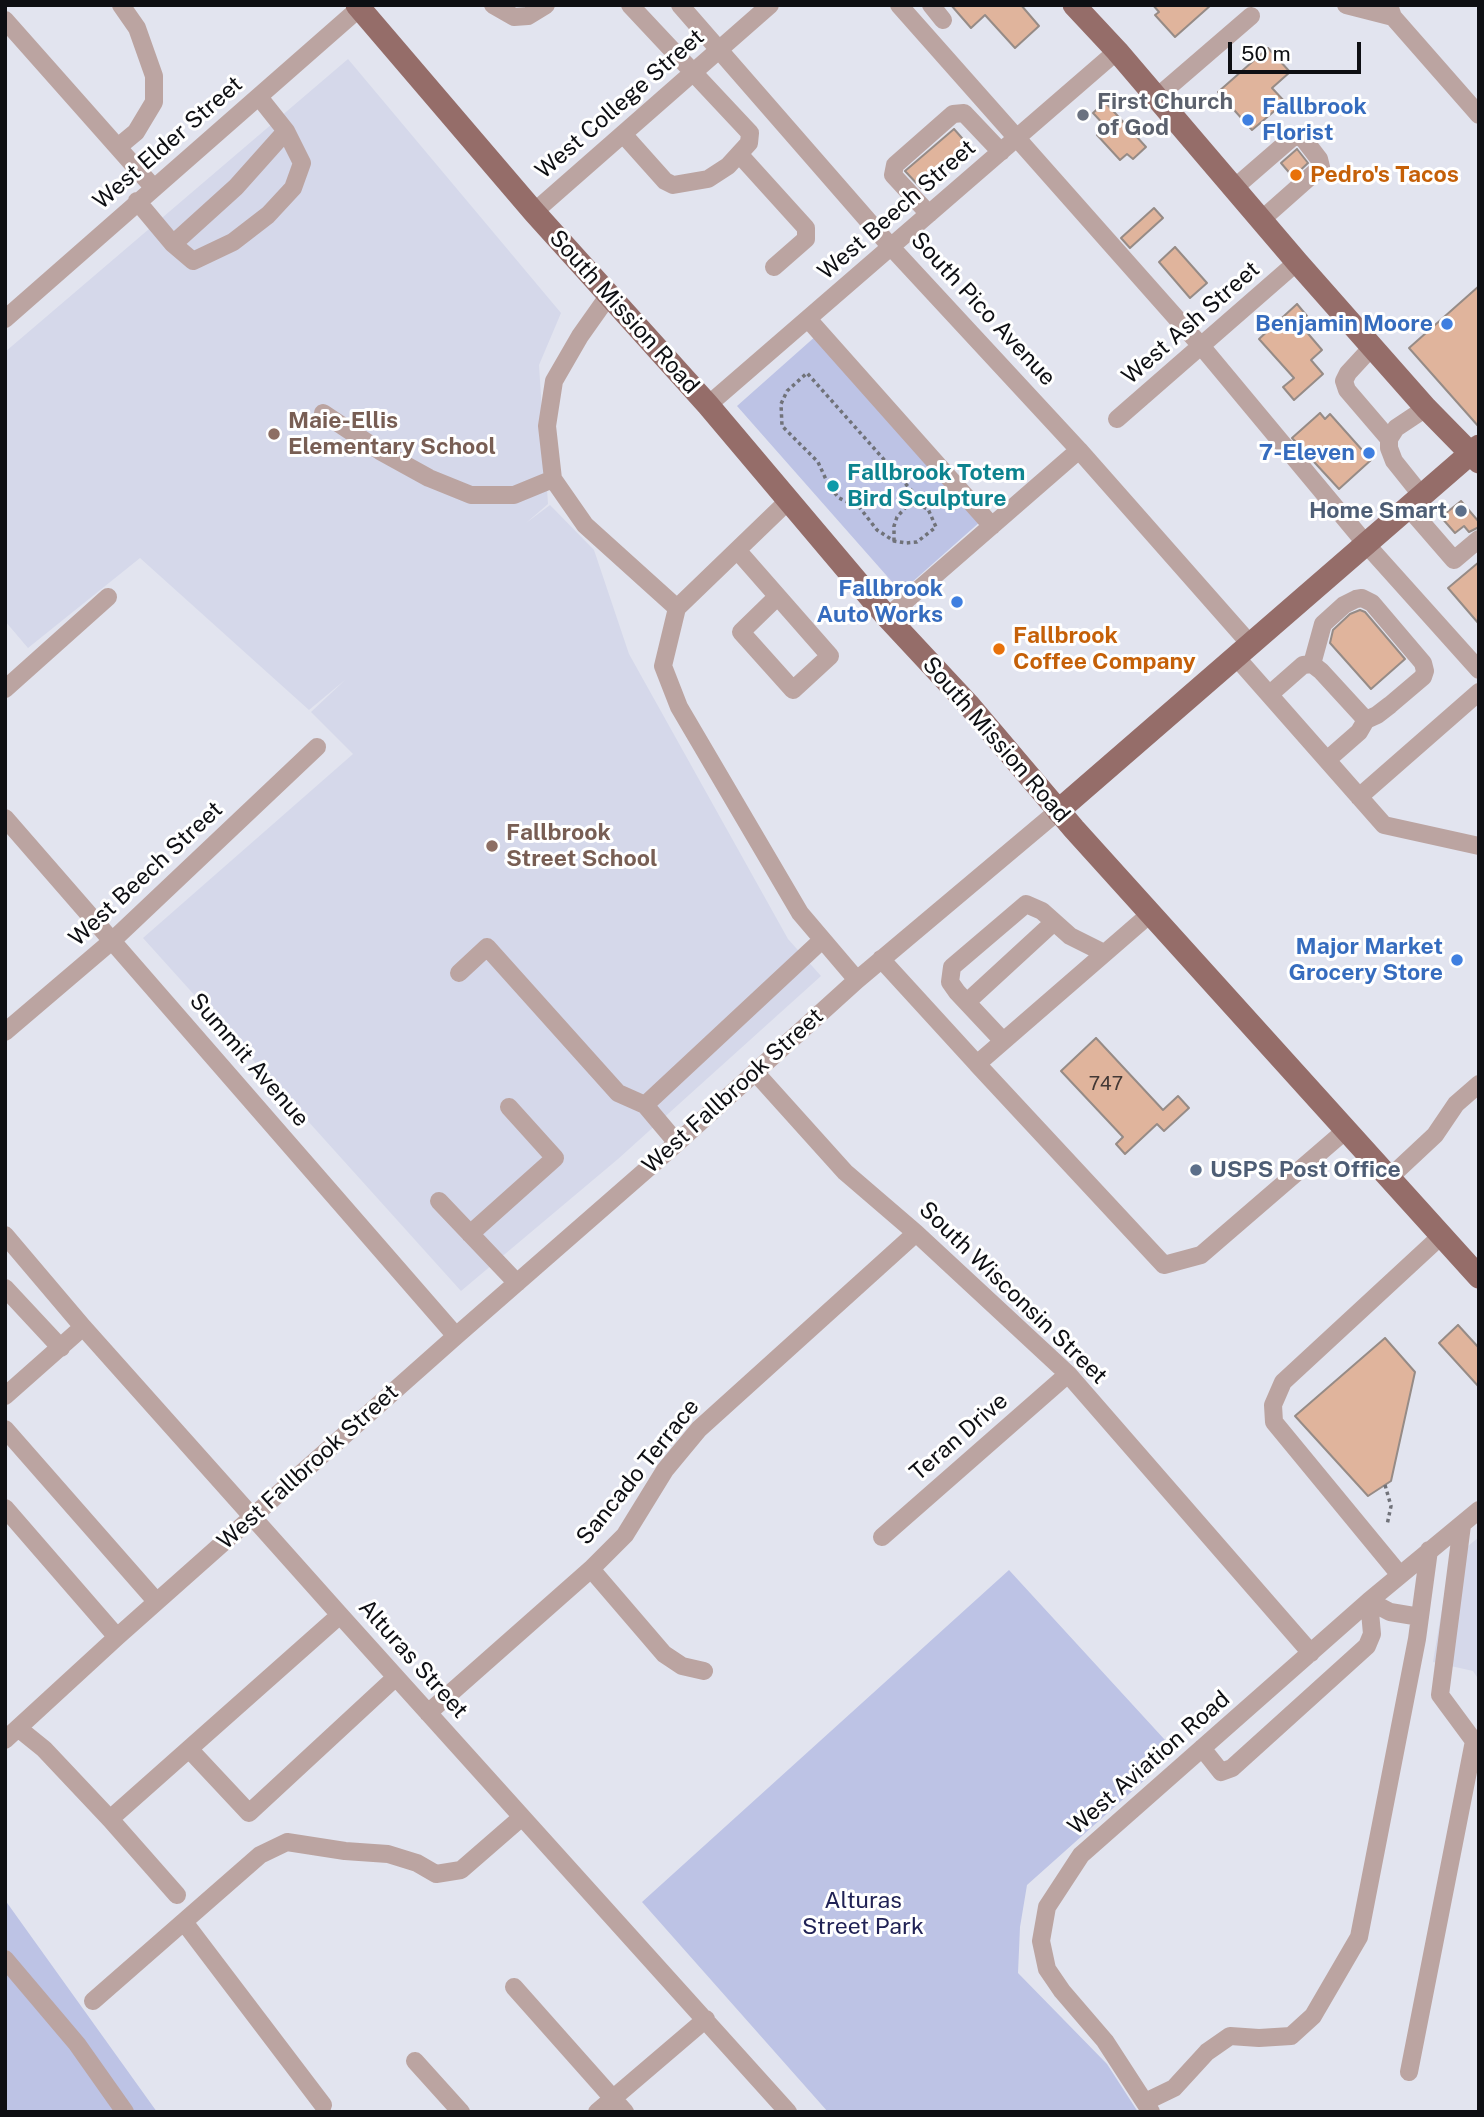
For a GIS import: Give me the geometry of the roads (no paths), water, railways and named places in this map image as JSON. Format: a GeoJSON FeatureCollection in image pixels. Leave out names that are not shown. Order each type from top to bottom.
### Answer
{"type":"FeatureCollection","features":[{"type":"Feature","properties":{"kind":"main road"},"geometry":{"type":"LineString","coordinates":[[1074,5],[1117,51],[1260,221],[1426,408],[1476,454]]}},
{"type":"Feature","properties":{"kind":"main road","name":"South Mission Road"},"geometry":{"type":"LineString","coordinates":[[360,6],[534,212],[708,405],[887,617],[968,704],[1150,914],[1479,1277]]}},
{"type":"Feature","properties":{"kind":"main road","name":"West Fallbrook Street"},"geometry":{"type":"LineString","coordinates":[[1058,811],[1415,502],[1476,454]]}},
{"type":"Feature","properties":{"kind":"street"},"geometry":{"type":"LineString","coordinates":[[118,147],[136,132],[154,102],[154,76],[137,28],[121,5]]}},
{"type":"Feature","properties":{"kind":"street"},"geometry":{"type":"LineString","coordinates":[[493,5],[514,17],[528,16],[546,5]]}},
{"type":"Feature","properties":{"kind":"street"},"geometry":{"type":"LineString","coordinates":[[623,134],[665,181],[673,185],[708,179],[728,166],[748,143],[750,133],[630,5]]}},
{"type":"Feature","properties":{"kind":"street","name":"South Pico Avenue"},"geometry":{"type":"LineString","coordinates":[[680,5],[891,247],[1079,450],[1243,651],[1270,694],[1384,825],[1479,846]]}},
{"type":"Feature","properties":{"kind":"street","name":"West College Street"},"geometry":{"type":"LineString","coordinates":[[534,212],[770,5]]}},
{"type":"Feature","properties":{"kind":"street"},"geometry":{"type":"LineString","coordinates":[[931,5],[943,20]]}},
{"type":"Feature","properties":{"kind":"street"},"geometry":{"type":"LineString","coordinates":[[1346,5],[1391,9],[1479,115]]}},
{"type":"Feature","properties":{"kind":"street","name":"West Elder Street"},"geometry":{"type":"LineString","coordinates":[[5,319],[360,6]]}},
{"type":"Feature","properties":{"kind":"street"},"geometry":{"type":"LineString","coordinates":[[900,6],[1202,347],[1366,544],[1479,670]]}},
{"type":"Feature","properties":{"kind":"street"},"geometry":{"type":"LineString","coordinates":[[1157,97],[1251,16]]}},
{"type":"Feature","properties":{"kind":"street"},"geometry":{"type":"LineString","coordinates":[[5,20],[153,187]]}},
{"type":"Feature","properties":{"kind":"street","name":"West Beech Street"},"geometry":{"type":"LineString","coordinates":[[708,405],[1117,51]]}},
{"type":"Feature","properties":{"kind":"street"},"geometry":{"type":"LineString","coordinates":[[137,201],[173,244],[193,261],[233,242],[268,215],[293,188],[302,163],[286,131],[259,97]]}},
{"type":"Feature","properties":{"kind":"street"},"geometry":{"type":"LineString","coordinates":[[929,214],[893,175],[895,165],[953,114],[964,113],[1001,152]]}},
{"type":"Feature","properties":{"kind":"street"},"geometry":{"type":"LineString","coordinates":[[173,244],[236,187],[286,131]]}},
{"type":"Feature","properties":{"kind":"street"},"geometry":{"type":"LineString","coordinates":[[1233,189],[1293,137],[1302,137],[1319,159],[1321,167],[1260,221]]}},
{"type":"Feature","properties":{"kind":"street"},"geometry":{"type":"LineString","coordinates":[[739,154],[806,228],[806,239],[774,267]]}},
{"type":"Feature","properties":{"kind":"street","name":"West Ash Street"},"geometry":{"type":"LineString","coordinates":[[1117,419],[1297,262]]}},
{"type":"Feature","properties":{"kind":"street"},"geometry":{"type":"LineString","coordinates":[[608,295],[554,381],[547,426],[553,479],[584,525],[677,608]]}},
{"type":"Feature","properties":{"kind":"street"},"geometry":{"type":"LineString","coordinates":[[808,319],[992,526]]}},
{"type":"Feature","properties":{"kind":"street"},"geometry":{"type":"LineString","coordinates":[[1372,347],[1348,373],[1345,381],[1347,390],[1389,439]]}},
{"type":"Feature","properties":{"kind":"street"},"geometry":{"type":"LineString","coordinates":[[1426,408],[1395,428],[1389,439],[1394,461],[1415,502],[1454,560],[1479,539]]}},
{"type":"Feature","properties":{"kind":"street"},"geometry":{"type":"LineString","coordinates":[[323,413],[380,451],[429,478],[471,495],[514,495],[553,479]]}},
{"type":"Feature","properties":{"kind":"street"},"geometry":{"type":"LineString","coordinates":[[887,617],[1079,450]]}},
{"type":"Feature","properties":{"kind":"street"},"geometry":{"type":"LineString","coordinates":[[789,499],[677,608],[663,666],[679,707],[800,913],[857,980]]}},
{"type":"Feature","properties":{"kind":"street"},"geometry":{"type":"LineString","coordinates":[[737,550],[830,656],[793,690],[741,632],[778,597]]}},
{"type":"Feature","properties":{"kind":"street"},"geometry":{"type":"LineString","coordinates":[[5,689],[108,597]]}},
{"type":"Feature","properties":{"kind":"street"},"geometry":{"type":"LineString","coordinates":[[1312,664],[1323,624],[1344,605],[1362,598],[1371,603],[1395,629],[1423,663],[1425,671],[1423,677],[1390,705],[1366,720],[1359,732],[1327,760]]}},
{"type":"Feature","properties":{"kind":"street"},"geometry":{"type":"LineString","coordinates":[[1270,694],[1303,664],[1312,664],[1366,720]]}},
{"type":"Feature","properties":{"kind":"street"},"geometry":{"type":"LineString","coordinates":[[1359,797],[1479,692]]}},
{"type":"Feature","properties":{"kind":"street","name":"West Beech Street"},"geometry":{"type":"LineString","coordinates":[[5,1032],[113,940],[317,747]]}},
{"type":"Feature","properties":{"kind":"street","name":"West Fallbrook Street"},"geometry":{"type":"LineString","coordinates":[[10,1736],[156,1601],[677,1143],[857,980],[1058,811]]}},
{"type":"Feature","properties":{"kind":"street","name":"Summit Avenue"},"geometry":{"type":"LineString","coordinates":[[5,818],[456,1336]]}},
{"type":"Feature","properties":{"kind":"street"},"geometry":{"type":"LineString","coordinates":[[1003,1041],[950,982],[952,967],[1026,904],[1042,911],[1070,936],[1104,953]]}},
{"type":"Feature","properties":{"kind":"street"},"geometry":{"type":"LineString","coordinates":[[977,1063],[1150,914]]}},
{"type":"Feature","properties":{"kind":"street"},"geometry":{"type":"LineString","coordinates":[[967,1002],[1054,922]]}},
{"type":"Feature","properties":{"kind":"street"},"geometry":{"type":"LineString","coordinates":[[645,1105],[822,940]]}},
{"type":"Feature","properties":{"kind":"street"},"geometry":{"type":"LineString","coordinates":[[459,973],[487,947],[618,1093],[645,1105],[677,1143]]}},
{"type":"Feature","properties":{"kind":"street"},"geometry":{"type":"LineString","coordinates":[[881,959],[1164,1265],[1201,1255],[1346,1130]]}},
{"type":"Feature","properties":{"kind":"street","name":"South Wisconsin Street"},"geometry":{"type":"LineString","coordinates":[[755,1072],[845,1172],[916,1233],[1068,1374],[1311,1653]]}},
{"type":"Feature","properties":{"kind":"street"},"geometry":{"type":"LineString","coordinates":[[1389,1178],[1435,1135],[1455,1104],[1479,1084]]}},
{"type":"Feature","properties":{"kind":"street"},"geometry":{"type":"LineString","coordinates":[[470,1234],[555,1158],[509,1107]]}},
{"type":"Feature","properties":{"kind":"street"},"geometry":{"type":"LineString","coordinates":[[439,1200],[517,1283]]}},
{"type":"Feature","properties":{"kind":"street","name":"Sancado Terrace"},"geometry":{"type":"LineString","coordinates":[[428,1713],[591,1569],[625,1535],[665,1470],[699,1429],[916,1233]]}},
{"type":"Feature","properties":{"kind":"street","name":"Alturas Street"},"geometry":{"type":"LineString","coordinates":[[5,1235],[83,1327],[340,1615],[788,2112]]}},
{"type":"Feature","properties":{"kind":"street"},"geometry":{"type":"LineString","coordinates":[[1400,1575],[1274,1422],[1273,1405],[1283,1382],[1441,1236]]}},
{"type":"Feature","properties":{"kind":"street"},"geometry":{"type":"LineString","coordinates":[[5,1288],[61,1348]]}},
{"type":"Feature","properties":{"kind":"street"},"geometry":{"type":"LineString","coordinates":[[5,1396],[83,1327]]}},
{"type":"Feature","properties":{"kind":"street","name":"Teran Drive"},"geometry":{"type":"LineString","coordinates":[[882,1537],[1068,1374]]}},
{"type":"Feature","properties":{"kind":"street"},"geometry":{"type":"LineString","coordinates":[[5,1429],[156,1601]]}},
{"type":"Feature","properties":{"kind":"street"},"geometry":{"type":"LineString","coordinates":[[5,1507],[117,1637]]}},
{"type":"Feature","properties":{"kind":"street","name":"West Aviation Road"},"geometry":{"type":"LineString","coordinates":[[1148,2107],[1105,2041],[1062,1991],[1047,1969],[1041,1941],[1047,1907],[1081,1855],[1429,1550],[1470,1527],[1479,1510]]}},
{"type":"Feature","properties":{"kind":"street"},"geometry":{"type":"LineString","coordinates":[[1409,2072],[1474,1741],[1440,1695],[1470,1527]]}},
{"type":"Feature","properties":{"kind":"street"},"geometry":{"type":"LineString","coordinates":[[1148,2107],[1174,2088],[1207,2052],[1230,2036],[1291,2036],[1313,2016],[1359,1937],[1420,1617],[1429,1550]]}},
{"type":"Feature","properties":{"kind":"street"},"geometry":{"type":"LineString","coordinates":[[591,1569],[664,1654],[682,1665],[704,1671]]}},
{"type":"Feature","properties":{"kind":"street"},"geometry":{"type":"LineString","coordinates":[[1369,1601],[1390,1612],[1420,1617]]}},
{"type":"Feature","properties":{"kind":"street"},"geometry":{"type":"LineString","coordinates":[[1202,1748],[1221,1772],[1232,1768],[1367,1646],[1372,1634],[1369,1601]]}},
{"type":"Feature","properties":{"kind":"street"},"geometry":{"type":"LineString","coordinates":[[110,1819],[340,1615]]}},
{"type":"Feature","properties":{"kind":"street"},"geometry":{"type":"LineString","coordinates":[[190,1749],[249,1813],[396,1677]]}},
{"type":"Feature","properties":{"kind":"street"},"geometry":{"type":"LineString","coordinates":[[10,1736],[44,1749],[177,1895]]}},
{"type":"Feature","properties":{"kind":"street"},"geometry":{"type":"LineString","coordinates":[[93,2001],[260,1855],[287,1842],[388,1854],[416,1863],[436,1874],[461,1870],[522,1817]]}},
{"type":"Feature","properties":{"kind":"street"},"geometry":{"type":"LineString","coordinates":[[184,1922],[323,2105]]}},
{"type":"Feature","properties":{"kind":"street"},"geometry":{"type":"LineString","coordinates":[[5,1959],[77,2044],[125,2112]]}},
{"type":"Feature","properties":{"kind":"street"},"geometry":{"type":"LineString","coordinates":[[514,1987],[619,2105]]}},
{"type":"Feature","properties":{"kind":"street"},"geometry":{"type":"LineString","coordinates":[[597,2112],[619,2105],[706,2019]]}},
{"type":"Feature","properties":{"kind":"street"},"geometry":{"type":"LineString","coordinates":[[415,2061],[461,2112]]}},
{"type":"Feature","properties":{"kind":"place","name":"First Church of God"},"geometry":{"type":"Point","coordinates":[1083,115]}},
{"type":"Feature","properties":{"kind":"place","name":"Fallbrook Florist"},"geometry":{"type":"Point","coordinates":[1248,120]}},
{"type":"Feature","properties":{"kind":"place","name":"Pedro's Tacos"},"geometry":{"type":"Point","coordinates":[1296,175]}},
{"type":"Feature","properties":{"kind":"place","name":"Benjamin Moore"},"geometry":{"type":"Point","coordinates":[1447,324]}},
{"type":"Feature","properties":{"kind":"place","name":"Maie-Ellis Elementary School"},"geometry":{"type":"Point","coordinates":[274,434]}},
{"type":"Feature","properties":{"kind":"place","name":"7-Eleven"},"geometry":{"type":"Point","coordinates":[1369,453]}},
{"type":"Feature","properties":{"kind":"place","name":"Fallbrook Totem Bird Sculpture"},"geometry":{"type":"Point","coordinates":[833,486]}},
{"type":"Feature","properties":{"kind":"place","name":"Home Smart"},"geometry":{"type":"Point","coordinates":[1461,511]}},
{"type":"Feature","properties":{"kind":"place","name":"Fallbrook Auto Works"},"geometry":{"type":"Point","coordinates":[957,602]}},
{"type":"Feature","properties":{"kind":"place","name":"Fallbrook Coffee Company"},"geometry":{"type":"Point","coordinates":[999,649]}},
{"type":"Feature","properties":{"kind":"place","name":"Fallbrook Street School"},"geometry":{"type":"Point","coordinates":[492,846]}},
{"type":"Feature","properties":{"kind":"place","name":"Major Market Grocery Store"},"geometry":{"type":"Point","coordinates":[1457,960]}},
{"type":"Feature","properties":{"kind":"place","name":"USPS Post Office"},"geometry":{"type":"Point","coordinates":[1196,1170]}},
{"type":"Feature","properties":{"kind":"park label","name":"Alturas Street Park"},"geometry":{"type":"Point","coordinates":[863,1914]}}]}
